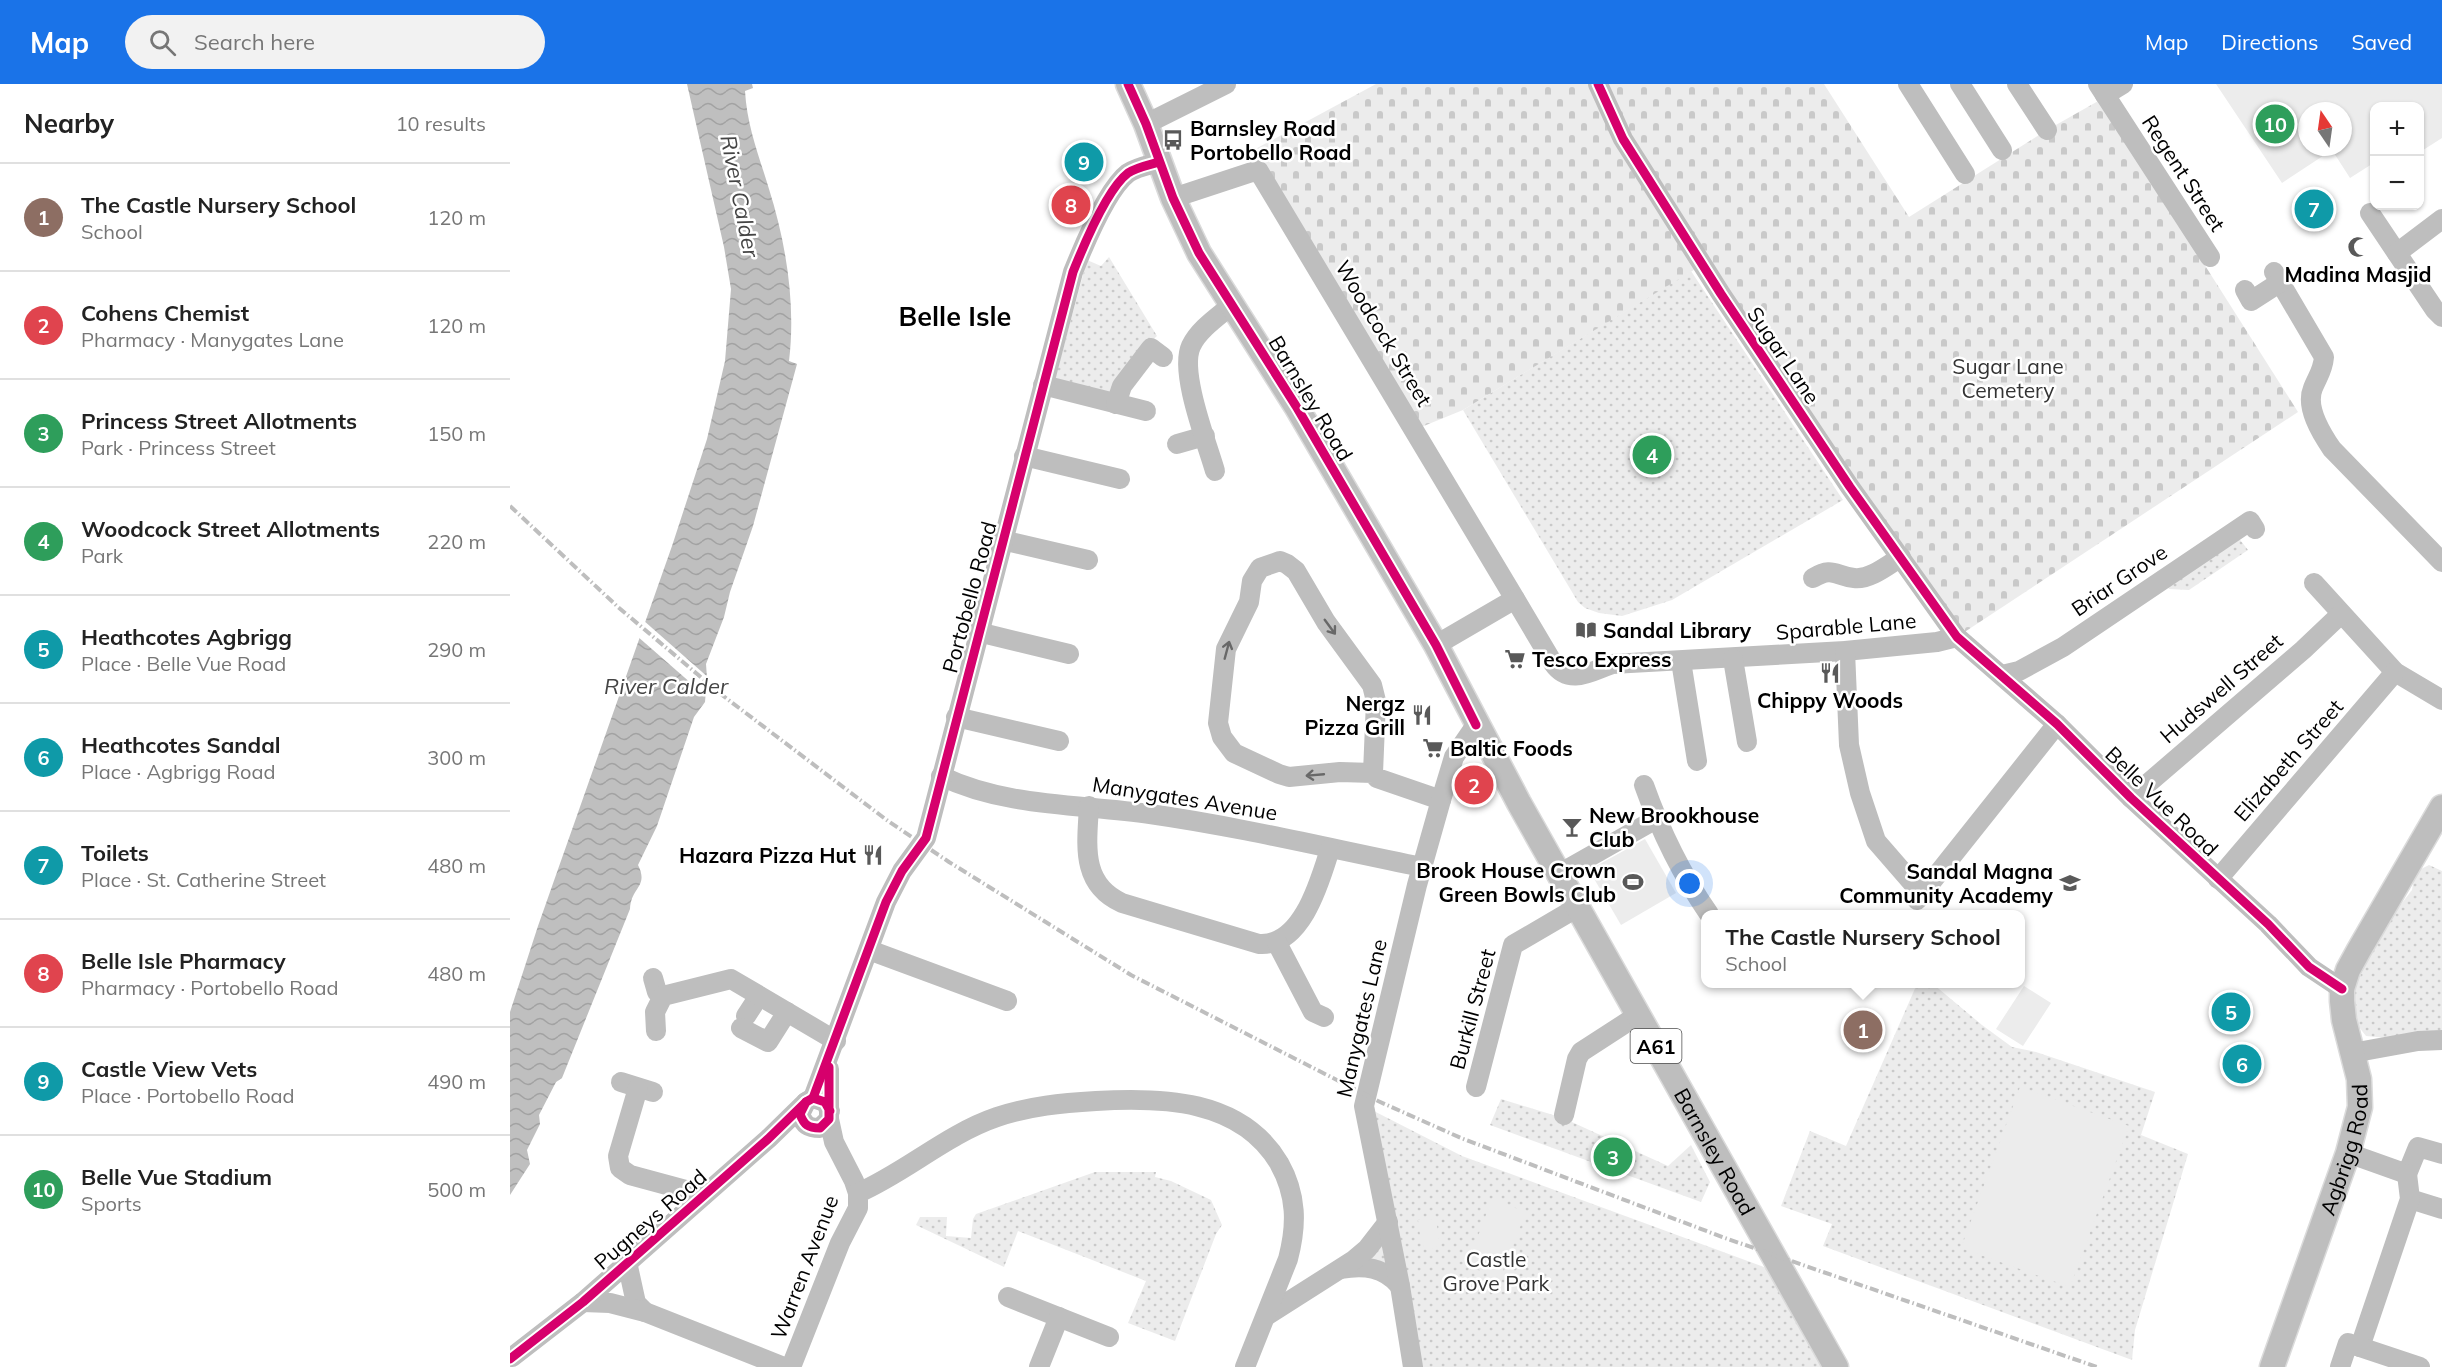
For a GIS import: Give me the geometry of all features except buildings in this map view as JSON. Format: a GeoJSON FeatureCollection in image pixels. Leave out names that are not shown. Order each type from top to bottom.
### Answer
{"type":"FeatureCollection","features":[{"type":"Feature","properties":{"kind":"main road","name":"Barnsley Road"},"geometry":{"type":"LineString","coordinates":[[1128,84],[1146,124],[1173,198],[1199,253],[1296,406],[1436,645],[1476,725],[1836,1367]]}},
{"type":"Feature","properties":{"kind":"main road","name":"Agbrigg Road"},"geometry":{"type":"LineString","coordinates":[[2279,1365],[2348,1153],[2361,1094],[2357,1066],[2343,1020],[2342,989],[2359,950],[2442,807]]}},
{"type":"Feature","properties":{"kind":"street"},"geometry":{"type":"LineString","coordinates":[[1146,124],[1226,84]]}},
{"type":"Feature","properties":{"kind":"street","name":"Sugar Lane"},"geometry":{"type":"LineString","coordinates":[[1598,84],[1623,139],[1708,274],[1850,486],[1957,637]]}},
{"type":"Feature","properties":{"kind":"street"},"geometry":{"type":"LineString","coordinates":[[1908,84],[1965,174]]}},
{"type":"Feature","properties":{"kind":"street"},"geometry":{"type":"LineString","coordinates":[[1960,84],[2002,150]]}},
{"type":"Feature","properties":{"kind":"street"},"geometry":{"type":"LineString","coordinates":[[2017,84],[2047,130]]}},
{"type":"Feature","properties":{"kind":"street"},"geometry":{"type":"LineString","coordinates":[[2102,89],[2122,84]]}},
{"type":"Feature","properties":{"kind":"street","name":"Regent Street"},"geometry":{"type":"LineString","coordinates":[[2102,89],[2210,257]]}},
{"type":"Feature","properties":{"kind":"street","name":"Portobello Road"},"geometry":{"type":"LineString","coordinates":[[807,1126],[800,1114],[801,1107],[810,1100],[829,1060],[894,887],[926,838],[1073,272],[1090,231],[1115,188],[1125,176],[1139,168],[1159,162]]}},
{"type":"Feature","properties":{"kind":"street","name":"Woodcock Street"},"geometry":{"type":"LineString","coordinates":[[1173,198],[1258,170],[1515,598]]}},
{"type":"Feature","properties":{"kind":"street"},"geometry":{"type":"LineString","coordinates":[[2370,213],[2442,317]]}},
{"type":"Feature","properties":{"kind":"street"},"geometry":{"type":"LineString","coordinates":[[2397,254],[2442,219]]}},
{"type":"Feature","properties":{"kind":"street"},"geometry":{"type":"LineString","coordinates":[[2245,290],[2251,301],[2276,278],[2324,357],[2324,367],[2311,395],[2311,406],[2325,439],[2332,449],[2442,562]]}},
{"type":"Feature","properties":{"kind":"street"},"geometry":{"type":"LineString","coordinates":[[1215,471],[1189,379],[1187,360],[1191,346],[1203,330],[1233,304]]}},
{"type":"Feature","properties":{"kind":"street"},"geometry":{"type":"LineString","coordinates":[[1116,404],[1122,386],[1151,348],[1162,357]]}},
{"type":"Feature","properties":{"kind":"street"},"geometry":{"type":"LineString","coordinates":[[1043,385],[1146,411]]}},
{"type":"Feature","properties":{"kind":"street"},"geometry":{"type":"LineString","coordinates":[[1177,444],[1205,436]]}},
{"type":"Feature","properties":{"kind":"street"},"geometry":{"type":"LineString","coordinates":[[1024,456],[1120,479]]}},
{"type":"Feature","properties":{"kind":"street","name":"Briar Grove"},"geometry":{"type":"LineString","coordinates":[[2002,675],[2019,670],[2063,647],[2250,521],[2255,529]]}},
{"type":"Feature","properties":{"kind":"street"},"geometry":{"type":"LineString","coordinates":[[1002,540],[1088,560]]}},
{"type":"Feature","properties":{"kind":"street"},"geometry":{"type":"LineString","coordinates":[[1813,579],[1824,572],[1834,572],[1855,579],[1872,574],[1901,557]]}},
{"type":"Feature","properties":{"kind":"street"},"geometry":{"type":"LineString","coordinates":[[1373,773],[1376,701],[1372,685],[1326,621],[1296,571],[1280,561],[1260,568],[1252,581],[1249,602],[1226,649],[1218,723],[1222,737],[1234,753],[1289,777],[1341,772],[1373,773],[1382,782],[1441,800]]}},
{"type":"Feature","properties":{"kind":"street"},"geometry":{"type":"LineString","coordinates":[[2314,583],[2395,672],[2442,700]]}},
{"type":"Feature","properties":{"kind":"street"},"geometry":{"type":"LineString","coordinates":[[1436,645],[1515,598]]}},
{"type":"Feature","properties":{"kind":"street","name":"Sparable Lane"},"geometry":{"type":"LineString","coordinates":[[1515,598],[1558,671],[1567,676],[1576,676],[1612,664],[1845,651],[1938,642],[1957,637]]}},
{"type":"Feature","properties":{"kind":"street","name":"Hudswell Street"},"geometry":{"type":"LineString","coordinates":[[2131,798],[2303,650],[2341,614]]}},
{"type":"Feature","properties":{"kind":"street"},"geometry":{"type":"LineString","coordinates":[[978,632],[1069,654]]}},
{"type":"Feature","properties":{"kind":"street","name":"Belle Vue Road"},"geometry":{"type":"LineString","coordinates":[[1957,637],[2056,724],[2131,798],[2268,924],[2309,967],[2342,989]]}},
{"type":"Feature","properties":{"kind":"street"},"geometry":{"type":"LineString","coordinates":[[1845,651],[1850,745],[1860,794],[1876,841],[1919,897],[2056,724]]}},
{"type":"Feature","properties":{"kind":"street"},"geometry":{"type":"LineString","coordinates":[[1733,659],[1747,742]]}},
{"type":"Feature","properties":{"kind":"street"},"geometry":{"type":"LineString","coordinates":[[1681,661],[1697,761]]}},
{"type":"Feature","properties":{"kind":"street","name":"Elizabeth Street"},"geometry":{"type":"LineString","coordinates":[[2218,879],[2395,672]]}},
{"type":"Feature","properties":{"kind":"street"},"geometry":{"type":"LineString","coordinates":[[956,717],[1059,741]]}},
{"type":"Feature","properties":{"kind":"street","name":"Manygates Lane"},"geometry":{"type":"LineString","coordinates":[[1413,1367],[1388,1222],[1364,1106],[1422,867],[1441,800],[1455,758],[1476,725]]}},
{"type":"Feature","properties":{"kind":"street","name":"Manygates Avenue"},"geometry":{"type":"LineString","coordinates":[[941,776],[963,787],[1017,799],[1181,819],[1422,867]]}},
{"type":"Feature","properties":{"kind":"street"},"geometry":{"type":"LineString","coordinates":[[1644,785],[1656,819],[1706,910]]}},
{"type":"Feature","properties":{"kind":"street"},"geometry":{"type":"LineString","coordinates":[[1089,806],[1087,849],[1091,872],[1095,883],[1112,898],[1259,944],[1276,943],[1287,937],[1303,916],[1320,881],[1330,849]]}},
{"type":"Feature","properties":{"kind":"street"},"geometry":{"type":"LineString","coordinates":[[1559,874],[1656,819]]}},
{"type":"Feature","properties":{"kind":"street","name":"Burkill Street"},"geometry":{"type":"LineString","coordinates":[[1476,1087],[1513,945],[1578,907]]}},
{"type":"Feature","properties":{"kind":"street"},"geometry":{"type":"LineString","coordinates":[[1276,943],[1313,1012],[1324,1017]]}},
{"type":"Feature","properties":{"kind":"street"},"geometry":{"type":"LineString","coordinates":[[869,950],[1007,1001]]}},
{"type":"Feature","properties":{"kind":"street"},"geometry":{"type":"LineString","coordinates":[[653,978],[657,992],[663,996],[731,980],[836,1041]]}},
{"type":"Feature","properties":{"kind":"street"},"geometry":{"type":"LineString","coordinates":[[656,1031],[655,1012],[663,996]]}},
{"type":"Feature","properties":{"kind":"street"},"geometry":{"type":"LineString","coordinates":[[759,996],[744,1022],[768,1042],[787,1012]]}},
{"type":"Feature","properties":{"kind":"street"},"geometry":{"type":"LineString","coordinates":[[1563,1114],[1576,1059],[1581,1052],[1638,1015]]}},
{"type":"Feature","properties":{"kind":"street"},"geometry":{"type":"LineString","coordinates":[[2352,1053],[2418,1041],[2442,1040]]}},
{"type":"Feature","properties":{"kind":"street","name":"Portobello Road"},"geometry":{"type":"LineString","coordinates":[[829,1060],[830,1115],[834,1142],[851,1173],[858,1194]]}},
{"type":"Feature","properties":{"kind":"street"},"geometry":{"type":"LineString","coordinates":[[637,1087],[618,1156],[620,1168],[630,1174],[704,1195]]}},
{"type":"Feature","properties":{"kind":"street","name":"Warren Avenue"},"geometry":{"type":"LineString","coordinates":[[786,1367],[793,1362],[840,1243],[858,1208],[858,1194],[882,1183],[976,1126],[1019,1110],[1072,1102],[1140,1099],[1174,1101],[1200,1106],[1229,1117],[1255,1134],[1272,1152],[1290,1187],[1294,1204],[1292,1242],[1245,1367]]}},
{"type":"Feature","properties":{"kind":"street"},"geometry":{"type":"LineString","coordinates":[[782,1126],[820,1128],[830,1115],[825,1102],[810,1100]]}},
{"type":"Feature","properties":{"kind":"street","name":"Pugneys Road"},"geometry":{"type":"LineString","coordinates":[[512,1357],[583,1302],[810,1100]]}},
{"type":"Feature","properties":{"kind":"street"},"geometry":{"type":"LineString","coordinates":[[807,1126],[834,1142]]}},
{"type":"Feature","properties":{"kind":"street"},"geometry":{"type":"LineString","coordinates":[[2360,1347],[2410,1199],[2407,1173],[2418,1147],[2442,1154]]}},
{"type":"Feature","properties":{"kind":"street"},"geometry":{"type":"LineString","coordinates":[[2348,1153],[2407,1173]]}},
{"type":"Feature","properties":{"kind":"street"},"geometry":{"type":"LineString","coordinates":[[2410,1199],[2442,1209]]}},
{"type":"Feature","properties":{"kind":"street"},"geometry":{"type":"LineString","coordinates":[[1266,1316],[1367,1249],[1388,1222]]}},
{"type":"Feature","properties":{"kind":"street"},"geometry":{"type":"LineString","coordinates":[[627,1262],[636,1303],[645,1312]]}},
{"type":"Feature","properties":{"kind":"street"},"geometry":{"type":"LineString","coordinates":[[1340,1269],[1358,1266],[1371,1268],[1391,1275],[1400,1286]]}},
{"type":"Feature","properties":{"kind":"street"},"geometry":{"type":"LineString","coordinates":[[1008,1297],[1109,1337]]}},
{"type":"Feature","properties":{"kind":"street"},"geometry":{"type":"LineString","coordinates":[[583,1302],[610,1303],[645,1312],[786,1367]]}},
{"type":"Feature","properties":{"kind":"street"},"geometry":{"type":"LineString","coordinates":[[1039,1367],[1059,1317]]}},
{"type":"Feature","properties":{"kind":"street"},"geometry":{"type":"LineString","coordinates":[[2340,1367],[2348,1343],[2420,1367]]}},
{"type":"Feature","properties":{"kind":"green space","name":"Sugar Lane Cemetery"},"geometry":{"type":"Polygon","coordinates":[[[1376,84],[1824,84],[1909,217],[2047,130],[2100,100],[2298,412],[1957,637],[1702,265],[1463,410],[1414,430],[1248,153],[1376,84]]]}},
{"type":"Feature","properties":{"kind":"green space"},"geometry":{"type":"Polygon","coordinates":[[[2216,84],[2442,84],[2442,138],[2424,149],[2424,102],[2370,102],[2370,165],[2350,178],[2336,156],[2352,156],[2352,102],[2298,102],[2298,156],[2323,156],[2282,183],[2216,84]]]}},
{"type":"Feature","properties":{"kind":"green space"},"geometry":{"type":"Polygon","coordinates":[[[1109,257],[1157,336],[1140,351],[1111,393],[1055,379],[1087,260],[1101,266],[1109,257]]]}},
{"type":"Feature","properties":{"kind":"green space"},"geometry":{"type":"Polygon","coordinates":[[[1691,271],[1843,500],[1672,600],[1622,616],[1599,613],[1585,608],[1578,602],[1463,410],[1691,271]]]}},
{"type":"Feature","properties":{"kind":"green space"},"geometry":{"type":"Polygon","coordinates":[[[2237,536],[2248,550],[2189,590],[2169,589],[2166,584],[2237,536]]]}},
{"type":"Feature","properties":{"kind":"green space","name":"Brook House Crown Green Bowls Club"},"geometry":{"type":"Polygon","coordinates":[[[1645,839],[1676,893],[1621,925],[1589,870],[1645,839]]]}},
{"type":"Feature","properties":{"kind":"green space"},"geometry":{"type":"Polygon","coordinates":[[[2429,865],[2442,871],[2442,1040],[2418,1041],[2366,1036],[2352,1018],[2355,987],[2384,926],[2412,890],[2415,872],[2429,865]]]}},
{"type":"Feature","properties":{"kind":"green space"},"geometry":{"type":"Polygon","coordinates":[[[2025,987],[2051,1003],[2023,1046],[1996,1029],[2025,987]]]}},
{"type":"Feature","properties":{"kind":"green space"},"geometry":{"type":"Polygon","coordinates":[[[1915,988],[1938,988],[2012,1047],[2036,1052],[2155,1092],[2141,1135],[2188,1154],[2135,1330],[2132,1360],[1823,1246],[1832,1224],[1781,1206],[1810,1131],[1846,1146],[1915,988]]]}},
{"type":"Feature","properties":{"kind":"green space"},"geometry":{"type":"Polygon","coordinates":[[[2020,1087],[2129,1126],[2070,1287],[1961,1248],[2020,1087]]]}},
{"type":"Feature","properties":{"kind":"green space"},"geometry":{"type":"Polygon","coordinates":[[[1501,1099],[1563,1118],[1668,1166],[1691,1145],[1710,1182],[1701,1202],[1490,1125],[1501,1099]]]}},
{"type":"Feature","properties":{"kind":"green space","name":"Castle Grove Park"},"geometry":{"type":"Polygon","coordinates":[[[1364,1106],[1462,1156],[1783,1274],[1836,1367],[1413,1367],[1400,1286],[1354,1260],[1383,1231],[1364,1106]]]}},
{"type":"Feature","properties":{"kind":"green space"},"geometry":{"type":"Polygon","coordinates":[[[1095,1172],[1156,1172],[1155,1177],[1171,1181],[1211,1200],[1222,1225],[1216,1234],[1175,1341],[1128,1323],[1146,1281],[1018,1231],[1004,1267],[916,1225],[920,1217],[947,1217],[946,1236],[971,1238],[973,1219],[976,1214],[1095,1172]]]}},
{"type":"Feature","properties":{"kind":"green space"},"geometry":{"type":"Polygon","coordinates":[[[1492,1199],[1526,1212],[1500,1278],[1467,1265],[1492,1199]]]}},
{"type":"Feature","properties":{"kind":"green space"},"geometry":{"type":"Polygon","coordinates":[[[1436,1219],[1439,1240],[1437,1246],[1426,1249],[1421,1243],[1418,1220],[1436,1219]]]}},
{"type":"Feature","properties":{"kind":"water","name":"River Calder"},"geometry":{"type":"Polygon","coordinates":[[[687,84],[752,84],[753,88],[745,91],[748,116],[785,252],[791,318],[789,361],[797,364],[753,526],[730,592],[724,617],[706,664],[705,702],[694,717],[657,826],[638,865],[642,878],[641,883],[633,896],[630,909],[562,1078],[556,1082],[539,1115],[540,1124],[527,1150],[530,1164],[510,1195],[510,1012],[672,546],[707,439],[725,361],[731,289],[724,247],[687,84]]]}},
{"type":"Feature","properties":{"kind":"pier"},"geometry":{"type":"Polygon","coordinates":[[[643,620],[710,679],[708,698],[637,636],[643,620]]]}},
{"type":"Feature","properties":{"kind":"railway"},"geometry":{"type":"LineString","coordinates":[[510,506],[618,607],[722,695],[888,821],[949,862],[1131,975],[1378,1101],[1461,1138],[1725,1238],[2097,1367]]}},
{"type":"Feature","properties":{"kind":"cycle path"},"geometry":{"type":"LineString","coordinates":[[1128,84],[1146,124],[1173,198],[1199,253],[1296,406],[1436,645],[1476,725]]}},
{"type":"Feature","properties":{"kind":"cycle path"},"geometry":{"type":"LineString","coordinates":[[1598,84],[1623,139],[1721,294],[1850,487],[1957,637],[2057,724],[2131,798],[2268,924],[2309,967],[2342,989]]}},
{"type":"Feature","properties":{"kind":"cycle path"},"geometry":{"type":"LineString","coordinates":[[813,1098],[886,902],[902,871],[926,838],[1073,272],[1096,219],[1120,181],[1132,171],[1159,162]]}},
{"type":"Feature","properties":{"kind":"cycle path"},"geometry":{"type":"LineString","coordinates":[[829,1067],[829,1119],[820,1128],[812,1127],[805,1123],[800,1114],[806,1102],[813,1098],[825,1102],[830,1111]]}},
{"type":"Feature","properties":{"kind":"cycle path"},"geometry":{"type":"LineString","coordinates":[[510,1359],[583,1302],[768,1139],[806,1102]]}},
{"type":"Feature","properties":{"kind":"place","name":"Belle Vue Stadium"},"geometry":{"type":"Point","coordinates":[2275,124]}},
{"type":"Feature","properties":{"kind":"place","name":"Barnsley Road Portobello Road"},"geometry":{"type":"Point","coordinates":[1173,140]}},
{"type":"Feature","properties":{"kind":"place","name":"Castle View Vets"},"geometry":{"type":"Point","coordinates":[1084,162]}},
{"type":"Feature","properties":{"kind":"place","name":"Belle Isle Pharmacy"},"geometry":{"type":"Point","coordinates":[1071,205]}},
{"type":"Feature","properties":{"kind":"place","name":"Toilets"},"geometry":{"type":"Point","coordinates":[2314,209]}},
{"type":"Feature","properties":{"kind":"place","name":"Madina Masjid"},"geometry":{"type":"Point","coordinates":[2358,247]}},
{"type":"Feature","properties":{"kind":"place","name":"Woodcock Street Allotments"},"geometry":{"type":"Point","coordinates":[1652,455]}},
{"type":"Feature","properties":{"kind":"place","name":"Sandal Library"},"geometry":{"type":"Point","coordinates":[1586,630]}},
{"type":"Feature","properties":{"kind":"place","name":"Tesco Express"},"geometry":{"type":"Point","coordinates":[1515,659]}},
{"type":"Feature","properties":{"kind":"place","name":"Chippy Woods"},"geometry":{"type":"Point","coordinates":[1830,673]}},
{"type":"Feature","properties":{"kind":"place","name":"Nergz Pizza Grill"},"geometry":{"type":"Point","coordinates":[1422,715]}},
{"type":"Feature","properties":{"kind":"place","name":"Baltic Foods"},"geometry":{"type":"Point","coordinates":[1433,748]}},
{"type":"Feature","properties":{"kind":"place","name":"Cohens Chemist"},"geometry":{"type":"Point","coordinates":[1474,785]}},
{"type":"Feature","properties":{"kind":"place","name":"New Brookhouse Club"},"geometry":{"type":"Point","coordinates":[1572,827]}},
{"type":"Feature","properties":{"kind":"place","name":"Hazara Pizza Hut"},"geometry":{"type":"Point","coordinates":[873,855]}},
{"type":"Feature","properties":{"kind":"place","name":"Brook House Crown Green Bowls Club"},"geometry":{"type":"Point","coordinates":[1633,882]}},
{"type":"Feature","properties":{"kind":"place","name":"Sandal Magna Community Academy"},"geometry":{"type":"Point","coordinates":[2070,883]}},
{"type":"Feature","properties":{"kind":"place","name":"Heathcotes Agbrigg"},"geometry":{"type":"Point","coordinates":[2231,1012]}},
{"type":"Feature","properties":{"kind":"place","name":"The Castle Nursery School"},"geometry":{"type":"Point","coordinates":[1863,1030]}},
{"type":"Feature","properties":{"kind":"place","name":"Heathcotes Sandal"},"geometry":{"type":"Point","coordinates":[2242,1064]}},
{"type":"Feature","properties":{"kind":"place","name":"Princess Street Allotments"},"geometry":{"type":"Point","coordinates":[1613,1157]}},
{"type":"Feature","properties":{"kind":"district","name":"Belle Isle"},"geometry":{"type":"Point","coordinates":[955,316]}}]}
